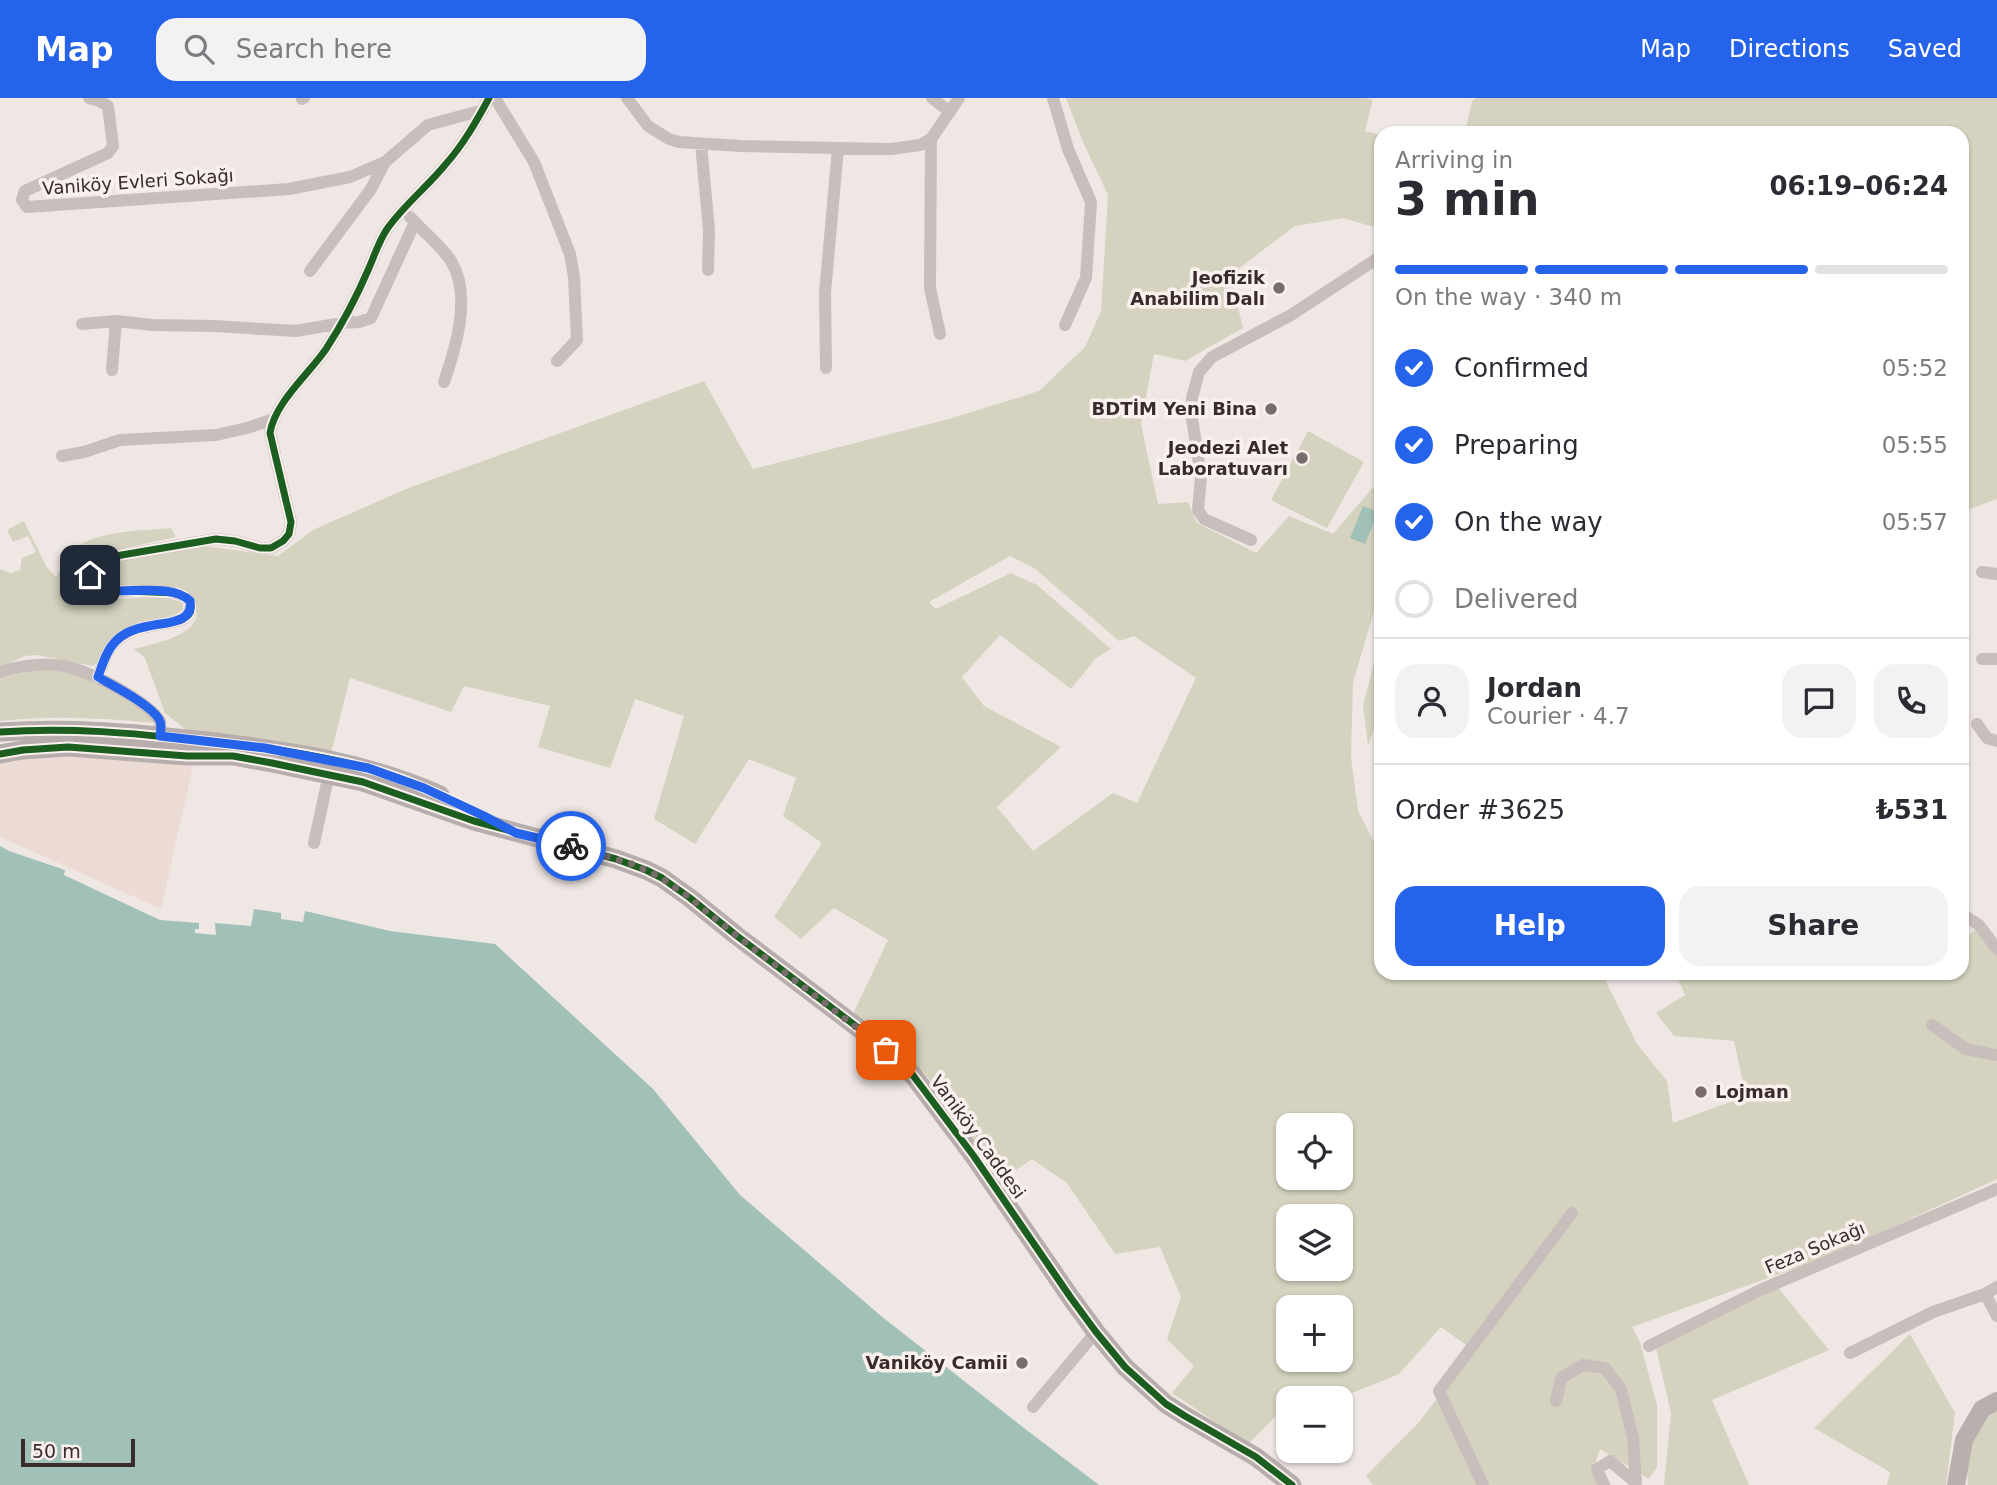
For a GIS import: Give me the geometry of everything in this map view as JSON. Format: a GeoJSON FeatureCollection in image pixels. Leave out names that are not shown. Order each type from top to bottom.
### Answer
{"type":"FeatureCollection","features":[{"type":"Feature","properties":{"kind":"main road","name":"Vaniköy Caddesi"},"geometry":{"type":"LineString","coordinates":[[0,732],[60,729],[186,739],[265,748],[368,768],[428,790],[516,833]]}},
{"type":"Feature","properties":{"kind":"main road","name":"Vaniköy Caddesi"},"geometry":{"type":"LineString","coordinates":[[0,754],[160,737],[211,755],[251,759],[363,782],[474,821],[608,856],[662,878],[886,1050],[912,1074],[1096,1332],[1125,1367],[1158,1397],[1185,1416],[1256,1457],[1292,1485]]}},
{"type":"Feature","properties":{"kind":"street","name":"Vaniköy Evleri Sokağı"},"geometry":{"type":"LineString","coordinates":[[89,98],[108,106],[113,146],[108,153],[24,191],[22,200],[27,207],[289,189],[350,177],[385,162],[428,125],[486,104]]}},
{"type":"Feature","properties":{"kind":"street"},"geometry":{"type":"LineString","coordinates":[[495,98],[534,162],[570,254],[574,277],[576,340],[557,361]]}},
{"type":"Feature","properties":{"kind":"street"},"geometry":{"type":"LineString","coordinates":[[627,98],[641,118],[659,134],[678,142],[902,149],[920,145],[930,139],[959,98]]}},
{"type":"Feature","properties":{"kind":"street"},"geometry":{"type":"LineString","coordinates":[[932,98],[950,111]]}},
{"type":"Feature","properties":{"kind":"street"},"geometry":{"type":"LineString","coordinates":[[1053,98],[1068,149],[1091,202],[1086,278],[1065,325]]}},
{"type":"Feature","properties":{"kind":"street","name":"Vaniköy Evleri Sokağı"},"geometry":{"type":"LineString","coordinates":[[274,419],[319,360],[342,323],[387,229],[445,166],[473,128],[486,104]]}},
{"type":"Feature","properties":{"kind":"street"},"geometry":{"type":"LineString","coordinates":[[930,139],[930,288],[940,334]]}},
{"type":"Feature","properties":{"kind":"street"},"geometry":{"type":"LineString","coordinates":[[701,144],[709,230],[708,270]]}},
{"type":"Feature","properties":{"kind":"street"},"geometry":{"type":"LineString","coordinates":[[826,368],[825,292],[838,148]]}},
{"type":"Feature","properties":{"kind":"street","name":"Vaniköy Evleri Sokağı"},"geometry":{"type":"LineString","coordinates":[[310,271],[371,189],[385,162]]}},
{"type":"Feature","properties":{"kind":"street"},"geometry":{"type":"LineString","coordinates":[[404,209],[449,258],[459,275],[461,299],[457,344],[444,382]]}},
{"type":"Feature","properties":{"kind":"street"},"geometry":{"type":"LineString","coordinates":[[82,324],[116,321],[296,331],[359,322],[371,318],[384,295],[415,222]]}},
{"type":"Feature","properties":{"kind":"street"},"geometry":{"type":"LineString","coordinates":[[1251,540],[1204,519],[1198,510],[1201,477],[1192,418],[1192,398],[1199,372],[1212,357],[1291,315],[1374,261]]}},
{"type":"Feature","properties":{"kind":"street"},"geometry":{"type":"LineString","coordinates":[[112,370],[116,321]]}},
{"type":"Feature","properties":{"kind":"street"},"geometry":{"type":"LineString","coordinates":[[62,456],[120,440],[216,435],[274,419]]}},
{"type":"Feature","properties":{"kind":"street"},"geometry":{"type":"LineString","coordinates":[[98,677],[111,647],[117,640],[138,629],[179,621],[188,614],[191,606],[187,598],[177,593],[108,591],[99,588],[90,575],[95,562],[104,558],[216,539],[271,548],[284,541],[289,534],[291,522],[288,504],[271,433],[274,419]]}},
{"type":"Feature","properties":{"kind":"street"},"geometry":{"type":"LineString","coordinates":[[1982,572],[1997,574]]}},
{"type":"Feature","properties":{"kind":"street"},"geometry":{"type":"LineString","coordinates":[[1982,659],[1997,659]]}},
{"type":"Feature","properties":{"kind":"street"},"geometry":{"type":"LineString","coordinates":[[0,671],[45,663],[69,667],[98,677],[152,712],[160,737]]}},
{"type":"Feature","properties":{"kind":"street"},"geometry":{"type":"LineString","coordinates":[[1977,724],[1987,738],[1997,741]]}},
{"type":"Feature","properties":{"kind":"street"},"geometry":{"type":"LineString","coordinates":[[186,739],[211,755]]}},
{"type":"Feature","properties":{"kind":"street"},"geometry":{"type":"LineString","coordinates":[[314,842],[329,774]]}},
{"type":"Feature","properties":{"kind":"street"},"geometry":{"type":"LineString","coordinates":[[1969,919],[1979,925],[1997,949]]}},
{"type":"Feature","properties":{"kind":"street"},"geometry":{"type":"LineString","coordinates":[[1932,1025],[1966,1049],[1997,1055]]}},
{"type":"Feature","properties":{"kind":"street","name":"Feza Sokağı"},"geometry":{"type":"LineString","coordinates":[[1649,1346],[1758,1291],[1997,1189]]}},
{"type":"Feature","properties":{"kind":"street"},"geometry":{"type":"LineString","coordinates":[[1483,1485],[1439,1391],[1572,1213]]}},
{"type":"Feature","properties":{"kind":"street"},"geometry":{"type":"LineString","coordinates":[[1850,1353],[1933,1312],[1991,1291],[1997,1317]]}},
{"type":"Feature","properties":{"kind":"street"},"geometry":{"type":"LineString","coordinates":[[1033,1407],[1096,1332]]}},
{"type":"Feature","properties":{"kind":"street"},"geometry":{"type":"LineString","coordinates":[[1556,1401],[1561,1378],[1583,1366],[1605,1368],[1620,1389],[1633,1438],[1637,1484]]}},
{"type":"Feature","properties":{"kind":"street"},"geometry":{"type":"LineString","coordinates":[[1955,1485],[1964,1440],[1982,1409],[1997,1401]]}},
{"type":"Feature","properties":{"kind":"street"},"geometry":{"type":"LineString","coordinates":[[1604,1485],[1597,1469],[1610,1461],[1637,1484]]}},
{"type":"Feature","properties":{"kind":"shaded area"},"geometry":{"type":"Polygon","coordinates":[[[1066,98],[1373,100],[1365,131],[1374,133],[1374,227],[1343,218],[1295,226],[1230,275],[1243,328],[1185,361],[1154,354],[1141,424],[1158,504],[1188,502],[1197,523],[1256,553],[1289,516],[1333,534],[1374,486],[1374,611],[1353,683],[1351,757],[1358,811],[1374,842],[1374,980],[1605,980],[1637,1044],[1667,1081],[1673,1123],[1746,1096],[1734,1041],[1674,1036],[1656,1013],[1685,995],[1678,980],[1969,980],[1969,935],[1975,929],[1997,947],[1997,1179],[1832,1255],[1632,1327],[1640,1342],[1657,1405],[1657,1467],[1649,1479],[1600,1449],[1595,1465],[1597,1485],[1373,1485],[1366,1476],[1420,1421],[1473,1350],[1441,1327],[1399,1374],[1353,1393],[1353,1386],[1276,1386],[1276,1416],[1248,1444],[1172,1393],[1194,1366],[1167,1339],[1181,1297],[1160,1247],[1115,1254],[1067,1183],[1032,1159],[1002,1179],[925,1074],[853,1014],[888,940],[834,908],[801,939],[774,917],[822,843],[783,816],[796,778],[749,759],[695,844],[654,819],[684,716],[635,699],[610,768],[538,747],[550,706],[464,686],[451,712],[350,678],[331,753],[189,732],[165,713],[145,658],[134,649],[161,642],[188,629],[197,615],[193,598],[178,589],[107,586],[98,581],[98,570],[106,564],[197,545],[278,556],[313,530],[406,489],[704,381],[753,469],[949,419],[1039,391],[1085,347],[1101,311],[1108,195],[1066,98]],[[1010,556],[929,602],[936,609],[1011,573],[1037,585],[1111,649],[1096,658],[1071,689],[1000,635],[962,677],[984,706],[1061,747],[997,807],[1033,851],[1113,793],[1137,803],[1196,678],[1134,636],[1119,641],[1034,568],[1010,556]]]}},
{"type":"Feature","properties":{"kind":"shaded area"},"geometry":{"type":"Polygon","coordinates":[[[1477,98],[1997,98],[1997,499],[1969,509],[1969,126],[1467,126],[1472,101],[1477,98]]]}},
{"type":"Feature","properties":{"kind":"shaded area"},"geometry":{"type":"Polygon","coordinates":[[[1308,431],[1364,462],[1327,528],[1271,500],[1308,431]]]}},
{"type":"Feature","properties":{"kind":"shaded area"},"geometry":{"type":"Polygon","coordinates":[[[24,521],[46,566],[56,577],[72,552],[95,538],[120,532],[171,528],[176,537],[93,555],[82,565],[83,581],[91,591],[104,597],[171,599],[182,603],[183,609],[172,616],[131,626],[93,666],[37,655],[25,656],[0,667],[0,569],[11,573],[20,570],[22,558],[36,552],[28,536],[13,542],[7,530],[24,521]]]}},
{"type":"Feature","properties":{"kind":"shaded area"},"geometry":{"type":"Polygon","coordinates":[[[1374,663],[1374,729],[1368,745],[1363,705],[1374,663]]]}},
{"type":"Feature","properties":{"kind":"shaded area"},"geometry":{"type":"Polygon","coordinates":[[[40,669],[88,678],[131,702],[157,723],[78,718],[0,721],[0,678],[40,669]]]}},
{"type":"Feature","properties":{"kind":"shaded area"},"geometry":{"type":"Polygon","coordinates":[[[31,757],[144,758],[193,766],[161,909],[0,837],[0,763],[31,757]]]}},
{"type":"Feature","properties":{"kind":"shaded area"},"geometry":{"type":"Polygon","coordinates":[[[1779,1289],[1829,1350],[1712,1400],[1749,1485],[1664,1485],[1671,1413],[1654,1339],[1711,1308],[1779,1289]]]}},
{"type":"Feature","properties":{"kind":"shaded area"},"geometry":{"type":"Polygon","coordinates":[[[1910,1334],[1955,1413],[1946,1485],[1887,1485],[1890,1472],[1814,1428],[1910,1334]]]}},
{"type":"Feature","properties":{"kind":"shaded area"},"geometry":{"type":"Polygon","coordinates":[[[1997,1411],[1997,1485],[1968,1485],[1965,1432],[1997,1411]]]}},
{"type":"Feature","properties":{"kind":"water"},"geometry":{"type":"Polygon","coordinates":[[[1363,506],[1374,510],[1374,522],[1365,544],[1350,538],[1363,506]]]}},
{"type":"Feature","properties":{"kind":"water"},"geometry":{"type":"Polygon","coordinates":[[[0,846],[65,870],[64,875],[160,920],[199,923],[199,929],[195,929],[195,933],[216,935],[215,923],[251,926],[254,909],[281,913],[281,919],[303,922],[305,911],[390,931],[495,944],[653,1089],[740,1195],[881,1316],[1099,1485],[0,1485],[0,846]]]}},
{"type":"Feature","properties":{"kind":"cycle path"},"geometry":{"type":"LineString","coordinates":[[98,677],[108,651],[119,639],[140,628],[181,620],[191,609],[186,598],[177,593],[103,590],[94,582],[91,573],[98,561],[216,539],[271,548],[289,534],[291,522],[270,433],[278,410],[326,349],[360,289],[387,229],[452,157],[489,98]]}},
{"type":"Feature","properties":{"kind":"cycle path"},"geometry":{"type":"LineString","coordinates":[[0,732],[102,732],[285,751],[380,772],[466,807]]}},
{"type":"Feature","properties":{"kind":"cycle path"},"geometry":{"type":"LineString","coordinates":[[0,754],[68,747],[187,756],[233,756],[272,763],[363,782],[474,821],[616,859],[662,878],[865,1033],[912,1074],[973,1155],[1071,1298],[1125,1367],[1166,1404],[1256,1457],[1292,1485]]}},
{"type":"Feature","properties":{"kind":"way so far"},"geometry":{"type":"LineString","coordinates":[[571,846],[632,864],[662,878],[886,1050]]}},
{"type":"Feature","properties":{"kind":"place","name":"Jeofizik Anabilim Dalı"},"geometry":{"type":"Point","coordinates":[1279,288]}},
{"type":"Feature","properties":{"kind":"place","name":"BDTİM Yeni Bina"},"geometry":{"type":"Point","coordinates":[1271,409]}},
{"type":"Feature","properties":{"kind":"place","name":"Jeodezi Alet Laboratuvarı"},"geometry":{"type":"Point","coordinates":[1302,458]}},
{"type":"Feature","properties":{"kind":"place","name":"Lojman"},"geometry":{"type":"Point","coordinates":[1701,1092]}},
{"type":"Feature","properties":{"kind":"place","name":"Vaniköy Camii"},"geometry":{"type":"Point","coordinates":[1022,1363]}},
{"type":"Feature","properties":{"kind":"route"},"geometry":{"type":"LineString","coordinates":[[90,575],[94,584],[103,590],[177,593],[190,601],[188,614],[179,621],[138,629],[117,640],[111,647],[98,677],[128,694],[157,716],[161,727],[160,736],[265,748],[368,768],[424,788],[516,833],[571,846]]}}]}
